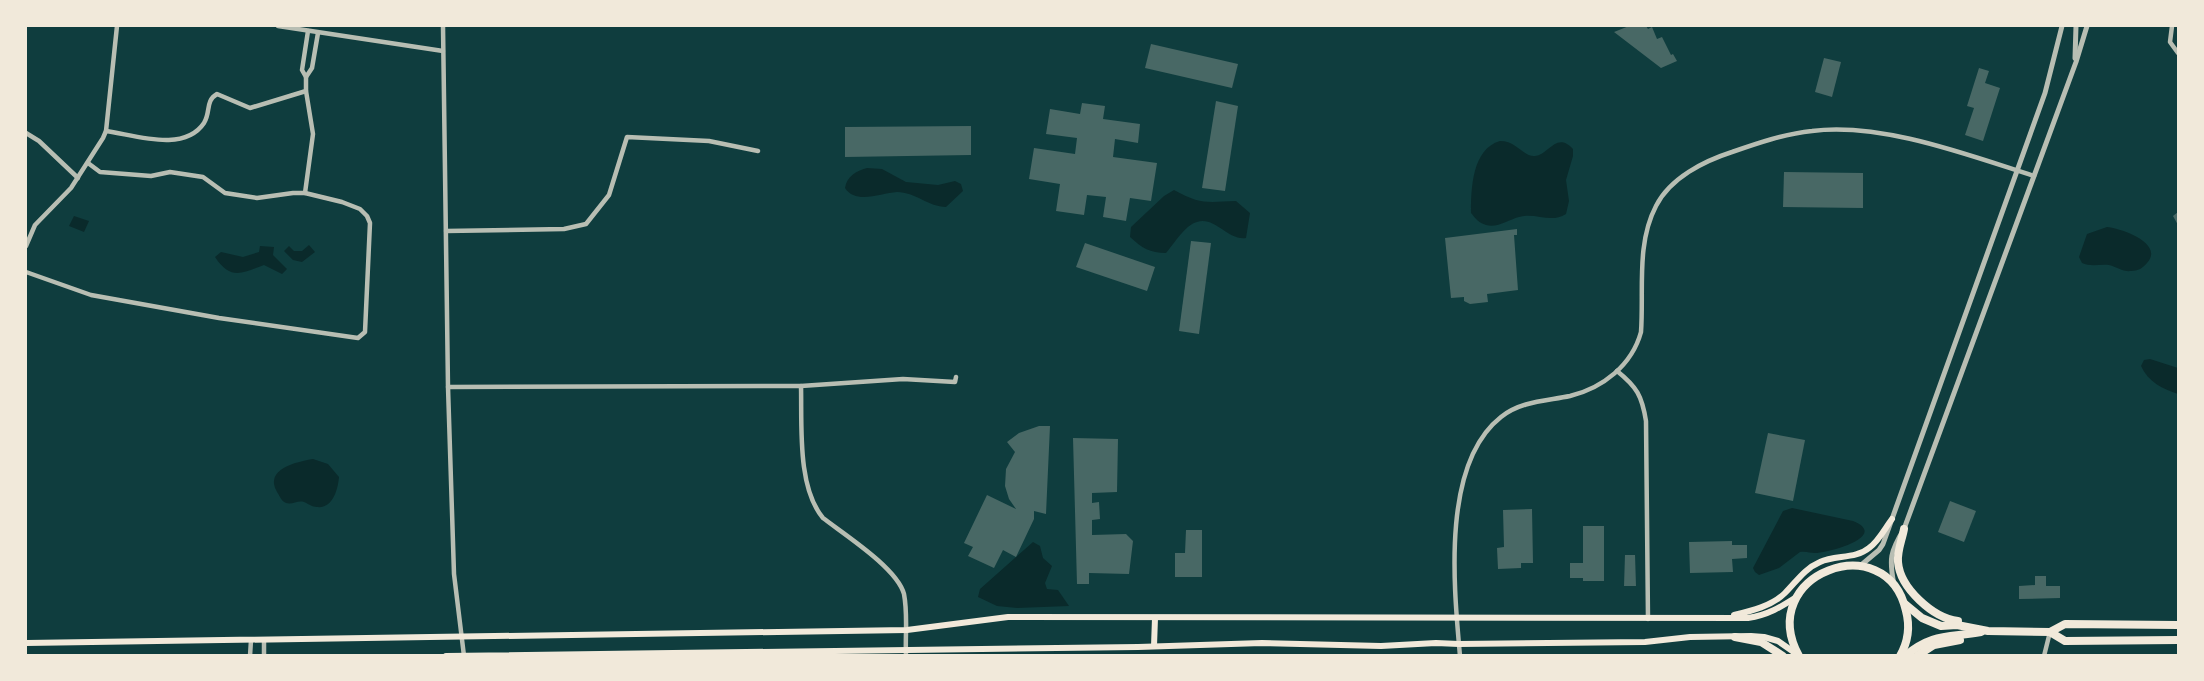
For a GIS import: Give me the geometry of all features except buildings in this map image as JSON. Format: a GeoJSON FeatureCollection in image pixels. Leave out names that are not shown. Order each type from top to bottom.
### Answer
{"type":"FeatureCollection","features":[{"type":"Feature","properties":{"kind":"highway"},"geometry":{"type":"LineString","coordinates":[[1904,529],[1898,561],[1903,578],[1914,594],[1941,618],[1988,631]]}},
{"type":"Feature","properties":{"kind":"highway"},"geometry":{"type":"LineString","coordinates":[[1799,655],[1793,644],[1790,626],[1792,605],[1802,588],[1815,576],[1834,567],[1860,566],[1883,575],[1895,586],[1905,604],[1908,635],[1900,656]]}},
{"type":"Feature","properties":{"kind":"highway"},"geometry":{"type":"LineString","coordinates":[[1905,604],[1922,618],[1941,626],[1957,625],[1988,631]]}},
{"type":"Feature","properties":{"kind":"highway"},"geometry":{"type":"LineString","coordinates":[[2050,632],[2065,624],[2178,625]]}},
{"type":"Feature","properties":{"kind":"highway"},"geometry":{"type":"LineString","coordinates":[[1917,656],[1934,645],[1988,631]]}},
{"type":"Feature","properties":{"kind":"highway"},"geometry":{"type":"LineString","coordinates":[[1905,656],[1919,644],[1932,638],[1988,631],[2050,632],[2066,641],[2178,640]]}},
{"type":"Feature","properties":{"kind":"highway"},"geometry":{"type":"LineString","coordinates":[[1736,637],[1761,642],[1783,656]]}},
{"type":"Feature","properties":{"kind":"main road"},"geometry":{"type":"LineString","coordinates":[[1728,617],[1756,609],[1776,600],[1784,595],[1804,572],[1819,562],[1867,550],[1892,519]]}},
{"type":"Feature","properties":{"kind":"main road"},"geometry":{"type":"LineString","coordinates":[[26,643],[907,630],[1008,617],[1748,618],[1763,616],[1777,610],[1798,596]]}},
{"type":"Feature","properties":{"kind":"main road"},"geometry":{"type":"LineString","coordinates":[[1154,646],[1155,618]]}},
{"type":"Feature","properties":{"kind":"main road"},"geometry":{"type":"LineString","coordinates":[[446,656],[906,652],[1262,643],[1381,646],[1436,643],[1645,642],[1690,637],[1764,637],[1778,641],[1799,655]]}},
{"type":"Feature","properties":{"kind":"street"},"geometry":{"type":"LineString","coordinates":[[26,246],[35,225],[71,188],[96,152],[106,130],[117,26]]}},
{"type":"Feature","properties":{"kind":"street"},"geometry":{"type":"LineString","coordinates":[[278,26],[443,51]]}},
{"type":"Feature","properties":{"kind":"street"},"geometry":{"type":"LineString","coordinates":[[443,26],[448,387],[454,574],[464,655]]}},
{"type":"Feature","properties":{"kind":"street"},"geometry":{"type":"LineString","coordinates":[[1860,566],[1879,550],[1892,519],[2045,93],[2062,26]]}},
{"type":"Feature","properties":{"kind":"street"},"geometry":{"type":"LineString","coordinates":[[2076,26],[2076,62]]}},
{"type":"Feature","properties":{"kind":"street"},"geometry":{"type":"LineString","coordinates":[[1895,586],[1891,556],[1894,546],[1904,529],[2076,62],[2087,26]]}},
{"type":"Feature","properties":{"kind":"street"},"geometry":{"type":"LineString","coordinates":[[2172,26],[2170,42],[2178,53]]}},
{"type":"Feature","properties":{"kind":"street"},"geometry":{"type":"LineString","coordinates":[[305,193],[313,134],[306,77],[303,70],[308,31]]}},
{"type":"Feature","properties":{"kind":"street"},"geometry":{"type":"LineString","coordinates":[[306,77],[312,68],[318,33]]}},
{"type":"Feature","properties":{"kind":"street"},"geometry":{"type":"LineString","coordinates":[[106,130],[175,140],[198,130],[208,115],[209,102],[217,94],[250,108],[306,91]]}},
{"type":"Feature","properties":{"kind":"street"},"geometry":{"type":"LineString","coordinates":[[1460,656],[1456,575],[1457,507],[1464,476],[1488,430],[1499,418],[1526,404],[1570,396],[1606,381],[1617,371],[1634,348],[1641,332],[1642,262],[1653,213],[1662,197],[1674,184],[1704,163],[1734,151],[1789,134],[1839,129],[1881,134],[1948,149],[2034,176]]}},
{"type":"Feature","properties":{"kind":"street"},"geometry":{"type":"LineString","coordinates":[[26,133],[39,141],[78,178]]}},
{"type":"Feature","properties":{"kind":"street"},"geometry":{"type":"LineString","coordinates":[[446,231],[564,229],[586,224],[609,195],[627,137],[709,141],[758,151]]}},
{"type":"Feature","properties":{"kind":"street"},"geometry":{"type":"LineString","coordinates":[[26,272],[91,295],[219,318],[358,338],[365,332],[370,223],[360,209],[305,193],[257,198],[225,193],[203,177],[170,172],[151,176],[100,172],[88,163]]}},
{"type":"Feature","properties":{"kind":"street"},"geometry":{"type":"LineString","coordinates":[[1617,371],[1633,384],[1639,394],[1646,421],[1648,619]]}},
{"type":"Feature","properties":{"kind":"street"},"geometry":{"type":"LineString","coordinates":[[448,387],[801,386],[903,379],[955,382],[956,377]]}},
{"type":"Feature","properties":{"kind":"street"},"geometry":{"type":"LineString","coordinates":[[801,386],[804,462],[808,492],[815,508],[823,518],[896,577],[904,598],[907,630],[906,652]]}},
{"type":"Feature","properties":{"kind":"street"},"geometry":{"type":"LineString","coordinates":[[2044,656],[2050,632]]}},
{"type":"Feature","properties":{"kind":"street"},"geometry":{"type":"LineString","coordinates":[[250,656],[251,640]]}},
{"type":"Feature","properties":{"kind":"street"},"geometry":{"type":"LineString","coordinates":[[264,640],[264,656]]}},
{"type":"Feature","properties":{"kind":"water"},"geometry":{"type":"Polygon","coordinates":[[[1500,141],[1511,143],[1531,156],[1540,155],[1553,145],[1562,142],[1573,149],[1566,180],[1569,201],[1566,214],[1554,218],[1525,216],[1490,226],[1474,217],[1471,213],[1471,203],[1475,171],[1484,152],[1491,145],[1500,141]]]}},
{"type":"Feature","properties":{"kind":"water"},"geometry":{"type":"Polygon","coordinates":[[[867,168],[882,169],[906,182],[938,185],[955,181],[961,184],[963,191],[946,207],[934,205],[904,193],[862,197],[850,193],[845,188],[850,177],[867,168]]]}},
{"type":"Feature","properties":{"kind":"water"},"geometry":{"type":"Polygon","coordinates":[[[1174,190],[1204,201],[1236,201],[1250,213],[1246,238],[1233,236],[1216,225],[1204,221],[1188,227],[1166,253],[1142,247],[1130,237],[1131,227],[1164,196],[1174,190]]]}},
{"type":"Feature","properties":{"kind":"water"},"geometry":{"type":"Polygon","coordinates":[[[74,216],[89,221],[84,232],[69,226],[74,216]]]}},
{"type":"Feature","properties":{"kind":"water"},"geometry":{"type":"Polygon","coordinates":[[[2107,227],[2121,230],[2146,243],[2151,256],[2142,268],[2128,271],[2109,265],[2082,263],[2079,257],[2087,234],[2107,227]]]}},
{"type":"Feature","properties":{"kind":"water"},"geometry":{"type":"Polygon","coordinates":[[[309,245],[315,252],[302,262],[293,260],[284,251],[289,246],[294,251],[302,251],[309,245]]]}},
{"type":"Feature","properties":{"kind":"water"},"geometry":{"type":"Polygon","coordinates":[[[260,246],[274,247],[273,255],[287,269],[282,274],[264,265],[243,272],[232,272],[226,270],[215,257],[221,252],[243,257],[259,252],[260,246]]]}},
{"type":"Feature","properties":{"kind":"water"},"geometry":{"type":"Polygon","coordinates":[[[2150,359],[2178,368],[2178,394],[2152,381],[2144,372],[2141,366],[2144,360],[2150,359]]]}},
{"type":"Feature","properties":{"kind":"water"},"geometry":{"type":"Polygon","coordinates":[[[313,459],[328,464],[339,477],[331,502],[322,507],[304,502],[284,502],[274,484],[278,472],[298,462],[313,459]]]}},
{"type":"Feature","properties":{"kind":"water"},"geometry":{"type":"Polygon","coordinates":[[[1792,508],[1853,521],[1863,527],[1864,532],[1861,538],[1853,543],[1822,552],[1800,552],[1779,568],[1759,575],[1753,568],[1783,511],[1792,508]]]}},
{"type":"Feature","properties":{"kind":"water"},"geometry":{"type":"Polygon","coordinates":[[[1033,542],[1040,546],[1043,558],[1052,566],[1045,583],[1047,589],[1058,590],[1069,606],[1017,608],[997,606],[978,597],[980,589],[1033,542]]]}}]}
